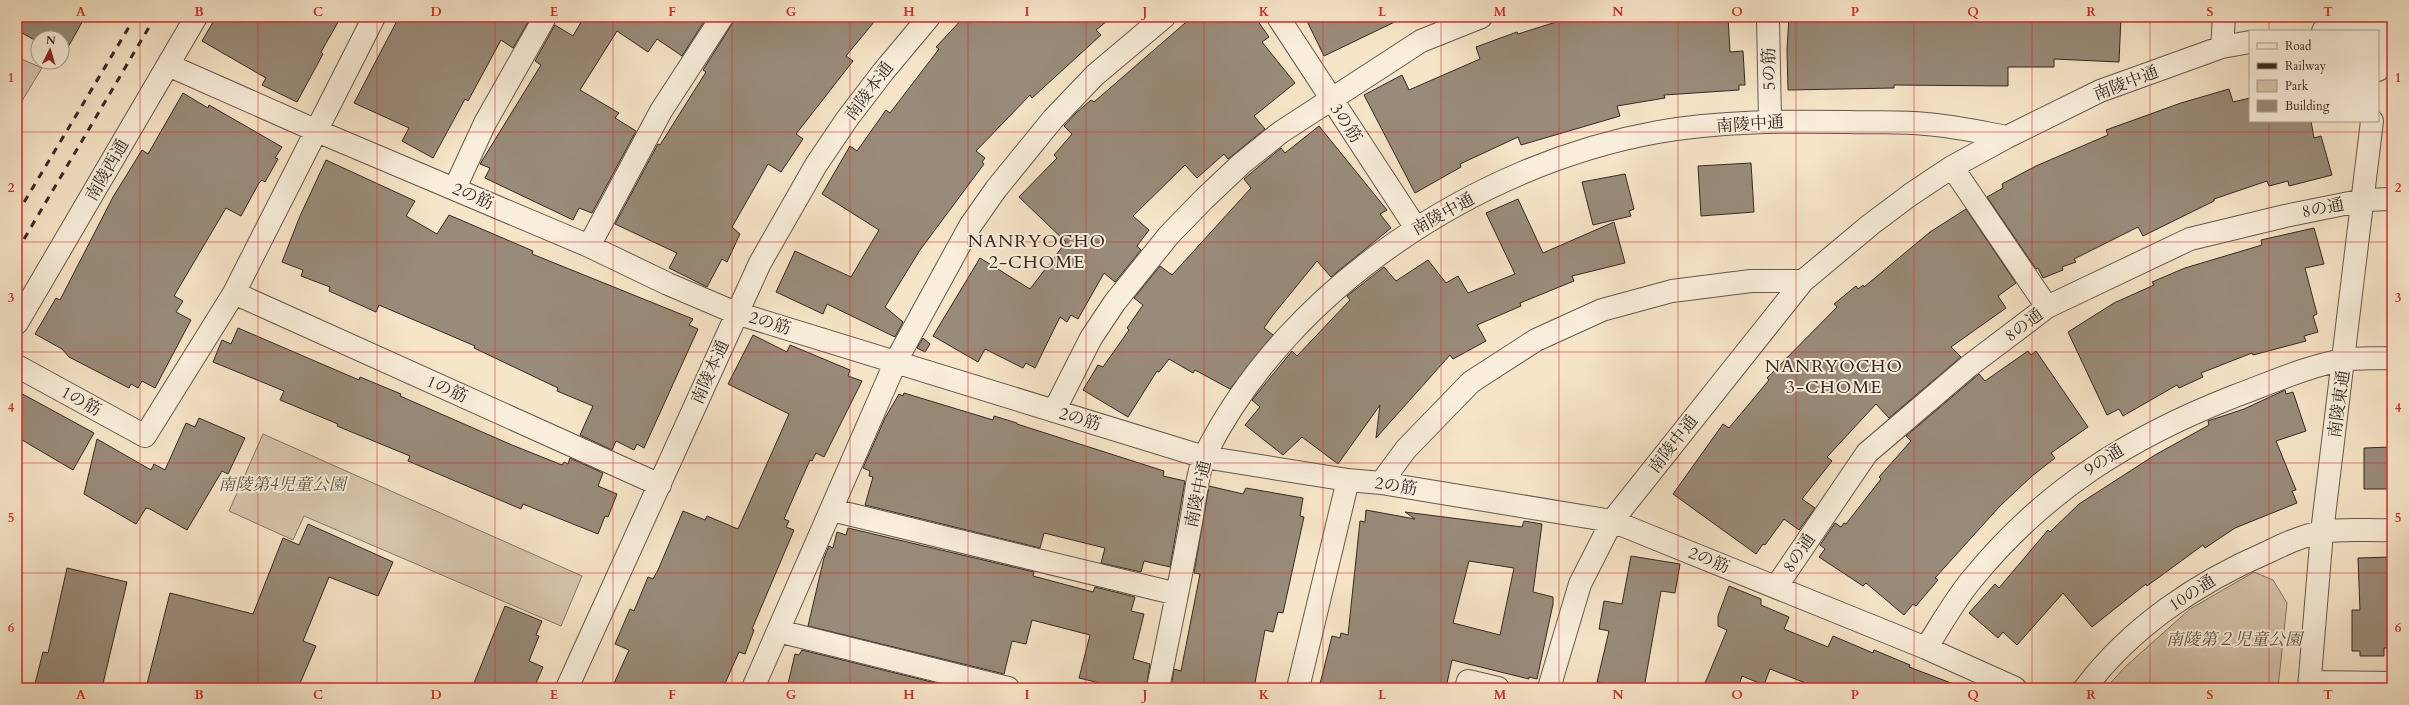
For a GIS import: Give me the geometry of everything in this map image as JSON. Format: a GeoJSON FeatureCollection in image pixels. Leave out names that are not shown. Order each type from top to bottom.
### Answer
{"type":"FeatureCollection","features":[{"type":"Feature","properties":{"kind":"street","name":"南陵西通"},"geometry":{"type":"LineString","coordinates":[[17,323],[196,17]]}},
{"type":"Feature","properties":{"kind":"street"},"geometry":{"type":"LineString","coordinates":[[234,294],[374,17]]}},
{"type":"Feature","properties":{"kind":"street"},"geometry":{"type":"LineString","coordinates":[[455,188],[489,116],[545,17]]}},
{"type":"Feature","properties":{"kind":"street"},"geometry":{"type":"LineString","coordinates":[[589,246],[661,111],[722,17]]}},
{"type":"Feature","properties":{"kind":"street","name":"南陵本通"},"geometry":{"type":"LineString","coordinates":[[567,688],[763,256],[816,165],[883,72],[929,17]]}},
{"type":"Feature","properties":{"kind":"street"},"geometry":{"type":"LineString","coordinates":[[754,688],[896,361],[970,226],[996,189],[1053,119],[1090,81],[1164,17]]}},
{"type":"Feature","properties":{"kind":"street","name":"3の筋"},"geometry":{"type":"LineString","coordinates":[[1278,17],[1416,228]]}},
{"type":"Feature","properties":{"kind":"street"},"geometry":{"type":"LineString","coordinates":[[1054,411],[1091,338],[1136,273],[1169,235],[1241,164],[1281,132],[1421,41],[1481,17]]}},
{"type":"Feature","properties":{"kind":"street","name":"5の筋"},"geometry":{"type":"LineString","coordinates":[[1768,17],[1770,120]]}},
{"type":"Feature","properties":{"kind":"street"},"geometry":{"type":"LineString","coordinates":[[2222,47],[2224,17]]}},
{"type":"Feature","properties":{"kind":"street"},"geometry":{"type":"LineString","coordinates":[[2329,30],[2386,21],[2379,64]]}},
{"type":"Feature","properties":{"kind":"street","name":"南陵中通"},"geometry":{"type":"LineString","coordinates":[[1549,688],[1580,584],[1612,521],[1803,281],[1870,225],[1952,167],[2007,137],[2100,91],[2222,47],[2249,42]]}},
{"type":"Feature","properties":{"kind":"street","name":"2の筋"},"geometry":{"type":"LineString","coordinates":[[168,65],[317,131],[455,188],[589,246],[668,284],[736,313],[1204,457],[1348,480],[1381,483],[1612,521],[1926,648],[2015,688]]}},
{"type":"Feature","properties":{"kind":"street","name":"南陵中通"},"geometry":{"type":"LineString","coordinates":[[1158,688],[1204,457],[1232,408],[1256,373],[1288,335],[1343,283],[1416,228],[1493,186],[1541,165],[1579,152],[1659,132],[1770,120],[1926,124],[2007,137]]}},
{"type":"Feature","properties":{"kind":"street","name":"南陵東通"},"geometry":{"type":"LineString","coordinates":[[2309,685],[2322,532],[2345,360],[2372,122]]}},
{"type":"Feature","properties":{"kind":"street"},"geometry":{"type":"LineString","coordinates":[[1952,167],[2047,307]]}},
{"type":"Feature","properties":{"kind":"street","name":"8の通"},"geometry":{"type":"LineString","coordinates":[[1776,587],[1867,453],[1969,366],[2047,307],[2190,239],[2285,216],[2364,200],[2392,199]]}},
{"type":"Feature","properties":{"kind":"street"},"geometry":{"type":"LineString","coordinates":[[1381,483],[1406,449],[1471,382],[1536,340],[1602,310],[1672,291],[1751,281],[1803,281]]}},
{"type":"Feature","properties":{"kind":"street","name":"1の筋"},"geometry":{"type":"LineString","coordinates":[[17,366],[145,436],[234,294],[660,485]]}},
{"type":"Feature","properties":{"kind":"street","name":"9の通"},"geometry":{"type":"LineString","coordinates":[[1926,648],[1972,579],[2000,546],[2031,515],[2065,486],[2104,459],[2146,435],[2215,404],[2302,371],[2345,360],[2392,358]]}},
{"type":"Feature","properties":{"kind":"street"},"geometry":{"type":"LineString","coordinates":[[1298,688],[1348,480]]}},
{"type":"Feature","properties":{"kind":"street"},"geometry":{"type":"LineString","coordinates":[[832,510],[1177,594]]}},
{"type":"Feature","properties":{"kind":"street","name":"10の通"},"geometry":{"type":"LineString","coordinates":[[2084,688],[2140,630],[2204,584],[2242,563],[2281,546],[2322,532],[2392,530]]}},
{"type":"Feature","properties":{"kind":"street"},"geometry":{"type":"LineString","coordinates":[[778,630],[1008,688]]}},
{"type":"Feature","properties":{"kind":"street"},"geometry":{"type":"LineString","coordinates":[[1466,688],[1468,680],[1498,688]]}},
{"type":"Feature","properties":{"kind":"street"},"geometry":{"type":"LineString","coordinates":[[2309,685],[2392,683]]}},
{"type":"Feature","properties":{"kind":"green space"},"geometry":{"type":"Polygon","coordinates":[[[17,57],[30,63],[30,70],[41,70],[17,109],[17,57]]]}},
{"type":"Feature","properties":{"kind":"green space","name":"南陵第4児童公園"},"geometry":{"type":"Polygon","coordinates":[[[263,434],[582,576],[561,626],[304,516],[293,540],[229,511],[263,434]]]}},
{"type":"Feature","properties":{"kind":"green space","name":"南陵第２児童公園"},"geometry":{"type":"Polygon","coordinates":[[[2254,572],[2273,580],[2287,603],[2278,688],[2106,688],[2125,667],[2190,609],[2254,572]]]}},
{"type":"Feature","properties":{"kind":"building"},"geometry":{"type":"Polygon","coordinates":[[[17,17],[85,17],[70,44],[70,30],[30,30],[30,37],[17,30],[17,17]]]}},
{"type":"Feature","properties":{"kind":"building"},"geometry":{"type":"Polygon","coordinates":[[[216,17],[341,17],[321,52],[323,54],[297,102],[262,85],[266,78],[202,41],[216,17]]]}},
{"type":"Feature","properties":{"kind":"building"},"geometry":{"type":"Polygon","coordinates":[[[399,17],[531,17],[513,48],[501,40],[468,101],[465,99],[433,158],[402,141],[409,128],[354,103],[399,17]]]}},
{"type":"Feature","properties":{"kind":"building"},"geometry":{"type":"Polygon","coordinates":[[[584,17],[707,17],[682,56],[657,39],[648,52],[617,31],[580,90],[619,113],[615,118],[636,131],[592,213],[579,208],[573,220],[485,178],[490,168],[480,164],[541,65],[535,61],[555,25],[573,36],[584,17]]]}},
{"type":"Feature","properties":{"kind":"building"},"geometry":{"type":"Polygon","coordinates":[[[734,17],[878,17],[846,56],[853,61],[796,134],[803,139],[781,172],[768,164],[732,227],[740,234],[727,262],[722,259],[707,287],[669,268],[677,253],[615,224],[658,144],[660,145],[706,72],[703,70],[732,24],[734,17]]]}},
{"type":"Feature","properties":{"kind":"building"},"geometry":{"type":"Polygon","coordinates":[[[964,17],[1112,17],[1096,30],[1101,35],[1032,98],[1030,95],[976,151],[985,158],[982,162],[984,164],[920,250],[885,307],[903,322],[895,337],[827,304],[823,314],[776,292],[795,251],[851,277],[879,230],[822,194],[850,146],[857,151],[886,110],[890,113],[939,49],[936,47],[964,17]]]}},
{"type":"Feature","properties":{"kind":"building"},"geometry":{"type":"Polygon","coordinates":[[[1192,17],[1255,17],[1269,37],[1262,42],[1295,83],[1254,116],[1265,129],[1228,159],[1224,154],[1197,178],[1185,165],[1133,216],[1149,230],[1137,246],[1141,250],[1115,282],[1104,273],[1078,319],[1071,315],[1067,322],[1060,317],[1035,368],[1026,363],[1023,368],[985,349],[978,362],[933,336],[980,258],[1030,289],[1066,242],[1019,197],[1057,158],[1054,155],[1072,134],[1064,126],[1076,113],[1091,100],[1094,102],[1192,17]]]}},
{"type":"Feature","properties":{"kind":"building"},"geometry":{"type":"Polygon","coordinates":[[[1305,17],[1405,17],[1324,56],[1305,17]]]}},
{"type":"Feature","properties":{"kind":"building"},"geometry":{"type":"Polygon","coordinates":[[[1572,17],[1728,17],[1730,52],[1743,51],[1745,85],[1739,85],[1739,90],[1664,95],[1665,98],[1617,106],[1620,116],[1521,145],[1518,137],[1460,164],[1461,167],[1415,193],[1364,95],[1402,75],[1409,90],[1480,59],[1476,47],[1517,32],[1518,34],[1572,17]]]}},
{"type":"Feature","properties":{"kind":"building"},"geometry":{"type":"Polygon","coordinates":[[[1789,17],[2121,17],[2119,62],[2054,59],[2054,67],[2008,67],[2008,86],[1894,85],[1894,88],[1788,90],[1787,50],[1789,17]]]}},
{"type":"Feature","properties":{"kind":"building"},"geometry":{"type":"Polygon","coordinates":[[[2229,89],[2233,102],[2249,98],[2249,122],[2311,122],[2314,138],[2321,136],[2332,175],[2289,186],[2288,181],[2269,186],[2267,181],[2214,199],[2214,201],[2143,236],[2138,227],[2074,259],[2076,262],[2062,267],[2063,270],[2043,278],[2038,268],[2036,269],[1987,197],[2003,188],[2002,184],[2036,166],[2108,135],[2106,130],[2181,103],[2229,89]]]}},
{"type":"Feature","properties":{"kind":"building"},"geometry":{"type":"Polygon","coordinates":[[[183,93],[208,108],[209,105],[282,147],[275,158],[278,159],[265,182],[262,180],[259,183],[241,216],[226,208],[174,296],[183,301],[176,312],[191,320],[155,388],[142,381],[138,388],[131,384],[129,388],[69,357],[62,349],[35,334],[56,298],[60,300],[113,197],[142,150],[148,154],[183,93]]]}},
{"type":"Feature","properties":{"kind":"building"},"geometry":{"type":"Polygon","coordinates":[[[1319,126],[1387,210],[1380,214],[1391,228],[1331,277],[1317,261],[1264,328],[1273,335],[1230,389],[1195,370],[1193,373],[1169,359],[1159,372],[1157,371],[1128,417],[1083,390],[1098,365],[1103,367],[1129,330],[1127,328],[1143,305],[1134,298],[1160,266],[1172,275],[1251,188],[1244,179],[1281,148],[1285,153],[1319,126]]]}},
{"type":"Feature","properties":{"kind":"building"},"geometry":{"type":"Polygon","coordinates":[[[326,160],[415,201],[406,216],[437,234],[449,215],[533,251],[532,254],[693,319],[689,325],[698,329],[644,448],[637,444],[634,450],[616,441],[612,450],[580,435],[593,406],[557,391],[558,388],[474,348],[475,346],[379,305],[376,312],[329,291],[330,287],[301,276],[303,270],[282,262],[300,216],[326,160]]]}},
{"type":"Feature","properties":{"kind":"building"},"geometry":{"type":"Polygon","coordinates":[[[1751,163],[1754,212],[1701,216],[1698,166],[1751,163]]]}},
{"type":"Feature","properties":{"kind":"building"},"geometry":{"type":"Polygon","coordinates":[[[1625,174],[1634,209],[1629,211],[1631,216],[1593,225],[1582,182],[1625,174]]]}},
{"type":"Feature","properties":{"kind":"building"},"geometry":{"type":"Polygon","coordinates":[[[1518,199],[1543,253],[1614,222],[1625,263],[1572,276],[1574,281],[1520,303],[1521,306],[1477,325],[1486,341],[1453,359],[1450,355],[1376,438],[1380,405],[1338,464],[1302,437],[1283,455],[1245,425],[1260,407],[1252,400],[1292,351],[1297,356],[1350,300],[1347,296],[1384,267],[1396,281],[1428,260],[1446,283],[1458,276],[1468,293],[1515,274],[1486,213],[1518,199]]]}},
{"type":"Feature","properties":{"kind":"building"},"geometry":{"type":"Polygon","coordinates":[[[1966,209],[2016,283],[1998,296],[2006,308],[1951,347],[1961,357],[1889,418],[1876,404],[1827,457],[1832,461],[1802,499],[1815,508],[1799,530],[1784,519],[1765,545],[1763,544],[1756,554],[1673,494],[1723,424],[1729,428],[1769,380],[1767,378],[1837,307],[1834,304],[1856,286],[1858,289],[1863,285],[1864,287],[1930,232],[1966,209]]]}},
{"type":"Feature","properties":{"kind":"building"},"geometry":{"type":"Polygon","coordinates":[[[2314,228],[2324,264],[2305,268],[2317,314],[2313,316],[2318,332],[2304,336],[2306,341],[2253,355],[2252,353],[2201,373],[2203,377],[2179,388],[2177,385],[2123,416],[2119,409],[2107,415],[2068,332],[2114,303],[2154,285],[2152,282],[2185,268],[2262,245],[2261,240],[2314,228]]]}},
{"type":"Feature","properties":{"kind":"building"},"geometry":{"type":"Polygon","coordinates":[[[238,328],[359,380],[360,377],[401,394],[400,396],[562,465],[564,462],[568,464],[570,458],[603,473],[598,486],[617,494],[608,517],[605,516],[598,534],[523,504],[521,509],[408,461],[410,456],[337,426],[338,424],[280,400],[284,391],[213,362],[222,340],[231,344],[238,328]]]}},
{"type":"Feature","properties":{"kind":"building"},"geometry":{"type":"Polygon","coordinates":[[[753,335],[787,352],[790,345],[850,370],[848,376],[862,381],[824,457],[816,453],[812,461],[810,460],[784,519],[789,521],[786,527],[794,530],[752,629],[754,630],[745,654],[739,652],[723,688],[612,688],[629,650],[615,644],[630,609],[634,611],[648,577],[653,579],[658,570],[683,511],[705,520],[707,516],[738,529],[789,414],[728,384],[753,335]]]}},
{"type":"Feature","properties":{"kind":"building"},"geometry":{"type":"Polygon","coordinates":[[[923,338],[930,344],[925,352],[917,348],[923,338]]]}},
{"type":"Feature","properties":{"kind":"building"},"geometry":{"type":"Polygon","coordinates":[[[2028,351],[2031,355],[2036,351],[2088,427],[2051,453],[2055,458],[2032,476],[2000,506],[1935,578],[1938,580],[1916,606],[1913,604],[1904,615],[1866,583],[1863,586],[1819,557],[1825,549],[1820,545],[1835,523],[1841,527],[1844,523],[1846,524],[1881,479],[1879,477],[1911,441],[1906,436],[1979,374],[1985,381],[2028,351]]]}},
{"type":"Feature","properties":{"kind":"building"},"geometry":{"type":"Polygon","coordinates":[[[2285,390],[2286,394],[2293,392],[2306,431],[2276,441],[2296,490],[2292,491],[2297,503],[2235,528],[2205,548],[2203,545],[2147,586],[2146,584],[2092,627],[2063,593],[2017,645],[2003,632],[1998,638],[1969,613],[1995,584],[1999,588],[2048,530],[2050,532],[2079,504],[2155,455],[2209,425],[2208,421],[2244,409],[2285,390]]]}},
{"type":"Feature","properties":{"kind":"building"},"geometry":{"type":"Polygon","coordinates":[[[17,391],[94,433],[73,470],[17,437],[17,391]]]}},
{"type":"Feature","properties":{"kind":"building"},"geometry":{"type":"Polygon","coordinates":[[[904,393],[993,420],[994,416],[1017,423],[1164,471],[1163,476],[1185,481],[1170,567],[1144,561],[1141,572],[1101,563],[1105,548],[1044,533],[1040,548],[865,505],[873,477],[869,476],[870,471],[863,468],[885,418],[899,394],[903,396],[904,393]]]}},
{"type":"Feature","properties":{"kind":"building"},"geometry":{"type":"Polygon","coordinates":[[[199,418],[245,438],[228,474],[222,471],[187,530],[146,508],[136,524],[84,494],[97,439],[151,470],[154,464],[165,470],[186,423],[195,427],[199,418]]]}},
{"type":"Feature","properties":{"kind":"building"},"geometry":{"type":"Polygon","coordinates":[[[2392,447],[2392,489],[2364,489],[2364,448],[2392,447]]]}},
{"type":"Feature","properties":{"kind":"building"},"geometry":{"type":"Polygon","coordinates":[[[1209,486],[1243,494],[1246,488],[1303,498],[1300,516],[1304,517],[1283,613],[1278,612],[1273,632],[1265,630],[1254,688],[1171,688],[1174,669],[1181,671],[1200,574],[1194,573],[1209,486]]]}},
{"type":"Feature","properties":{"kind":"building"},"geometry":{"type":"Polygon","coordinates":[[[1366,510],[1415,519],[1405,512],[1522,527],[1524,521],[1542,524],[1533,592],[1553,597],[1553,604],[1537,679],[1529,677],[1529,679],[1452,660],[1446,688],[1319,688],[1332,636],[1340,638],[1341,633],[1348,635],[1360,521],[1365,522],[1366,510]],[[1469,561],[1453,623],[1500,635],[1514,568],[1469,561]]]}},
{"type":"Feature","properties":{"kind":"building"},"geometry":{"type":"Polygon","coordinates":[[[308,524],[393,562],[378,596],[329,577],[303,641],[316,646],[298,688],[146,688],[170,593],[253,614],[283,538],[299,545],[308,524]]]}},
{"type":"Feature","properties":{"kind":"building"},"geometry":{"type":"Polygon","coordinates":[[[848,528],[1034,572],[1033,576],[1093,592],[1095,587],[1135,597],[1131,611],[1144,614],[1133,659],[1150,664],[1146,688],[1121,688],[1079,678],[1090,635],[1032,620],[1026,644],[1012,641],[1004,674],[808,626],[824,558],[829,546],[833,548],[837,532],[846,535],[848,528]]]}},
{"type":"Feature","properties":{"kind":"building"},"geometry":{"type":"Polygon","coordinates":[[[1631,556],[1680,564],[1675,593],[1661,591],[1644,688],[1622,688],[1597,682],[1609,631],[1599,629],[1604,601],[1622,604],[1631,556]]]}},
{"type":"Feature","properties":{"kind":"building"},"geometry":{"type":"Polygon","coordinates":[[[2392,557],[2392,648],[2384,648],[2384,656],[2360,656],[2360,651],[2352,651],[2352,610],[2360,610],[2358,558],[2392,557]]]}},
{"type":"Feature","properties":{"kind":"building"},"geometry":{"type":"Polygon","coordinates":[[[67,568],[127,582],[102,688],[34,688],[43,652],[48,653],[67,568]]]}},
{"type":"Feature","properties":{"kind":"building"},"geometry":{"type":"Polygon","coordinates":[[[1729,586],[1761,599],[1761,605],[1789,617],[1784,629],[1828,647],[1833,636],[1873,653],[1874,650],[1910,665],[1909,667],[1959,686],[1958,688],[1818,688],[1770,669],[1764,685],[1742,676],[1738,688],[1703,688],[1727,630],[1718,626],[1718,616],[1729,586]]]}},
{"type":"Feature","properties":{"kind":"building"},"geometry":{"type":"Polygon","coordinates":[[[505,606],[542,621],[536,635],[539,636],[529,661],[543,667],[534,688],[472,688],[505,606]]]}},
{"type":"Feature","properties":{"kind":"building"},"geometry":{"type":"Polygon","coordinates":[[[802,650],[956,688],[787,688],[795,654],[799,655],[802,650]]]}},
{"type":"Feature","properties":{"kind":"railway"},"geometry":{"type":"LineString","coordinates":[[17,214],[135,17]]}},
{"type":"Feature","properties":{"kind":"railway"},"geometry":{"type":"LineString","coordinates":[[17,251],[155,17]]}},
{"type":"Feature","properties":{"kind":"district","name":"NANRYOCHO 2-CHOME"},"geometry":{"type":"Point","coordinates":[1037,251]}},
{"type":"Feature","properties":{"kind":"district","name":"NANRYOCHO 3-CHOME"},"geometry":{"type":"Point","coordinates":[1834,376]}}]}
